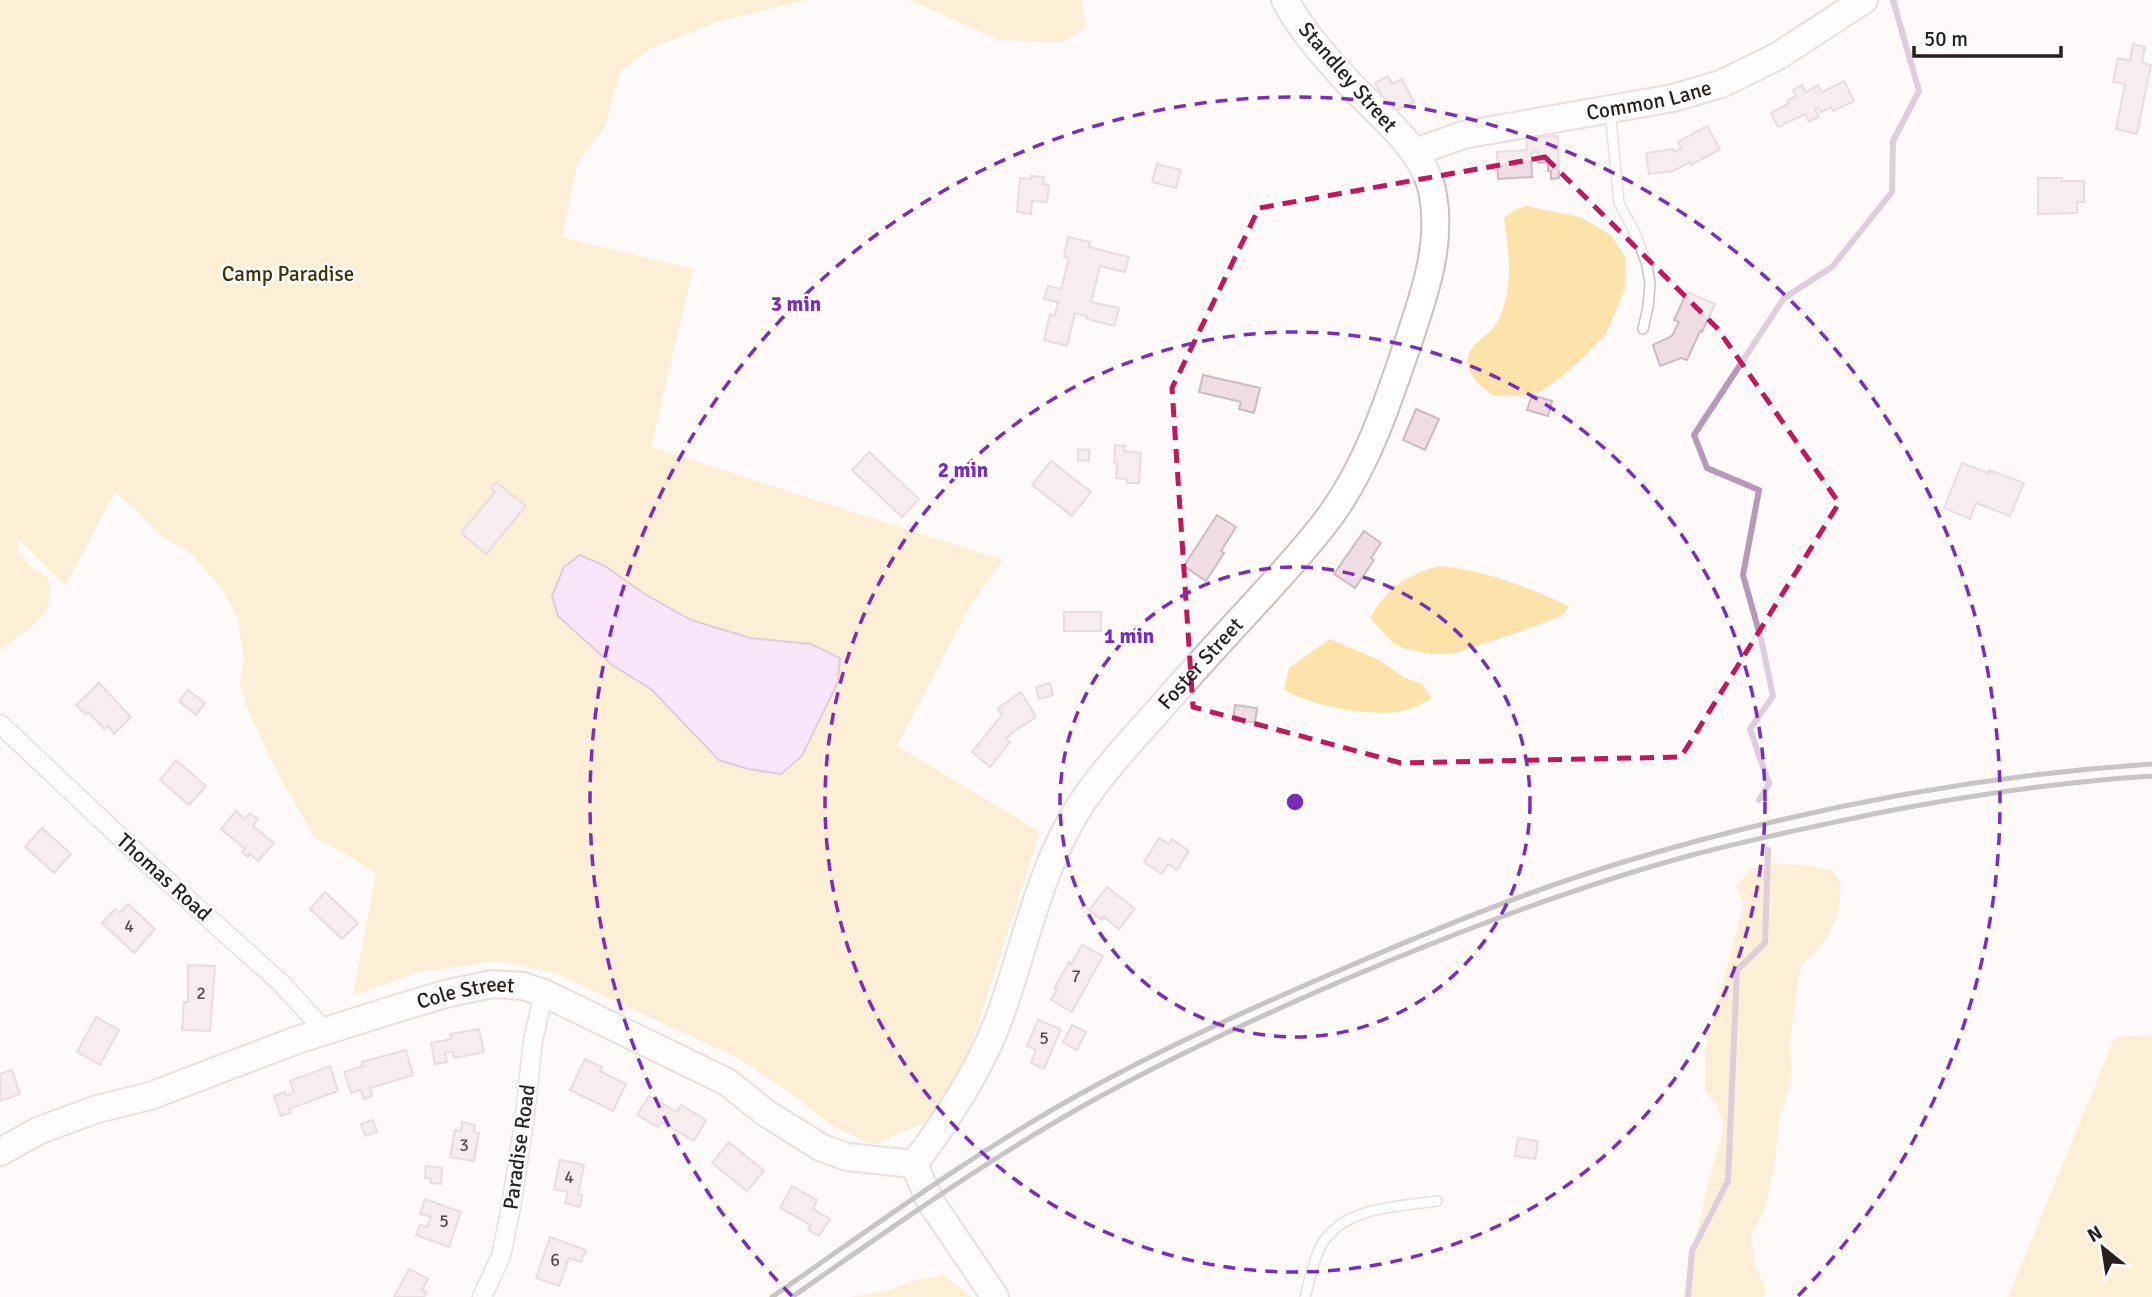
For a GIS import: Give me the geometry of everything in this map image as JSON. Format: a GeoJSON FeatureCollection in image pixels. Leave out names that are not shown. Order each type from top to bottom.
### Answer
{"type":"FeatureCollection","features":[{"type":"Feature","properties":{"kind":"street","name":"Standley Street"},"geometry":{"type":"LineString","coordinates":[[1285,0],[1318,47],[1415,152]]}},
{"type":"Feature","properties":{"kind":"street","name":"Common Lane"},"geometry":{"type":"LineString","coordinates":[[1415,152],[1463,135],[1673,98],[1721,84],[1778,56],[1864,0]]}},
{"type":"Feature","properties":{"kind":"street","name":"Foster Street"},"geometry":{"type":"LineString","coordinates":[[914,1164],[953,1109],[999,1020],[1056,847],[1081,804],[1122,751],[1297,558],[1334,512],[1374,437],[1428,280],[1436,233],[1428,173],[1415,152]]}},
{"type":"Feature","properties":{"kind":"street","name":"Thomas Road"},"geometry":{"type":"LineString","coordinates":[[0,724],[155,870],[281,983],[325,1031]]}},
{"type":"Feature","properties":{"kind":"street","name":"Cole Street"},"geometry":{"type":"LineString","coordinates":[[0,1152],[40,1130],[97,1109],[150,1096],[325,1031],[449,993],[493,984],[523,986],[544,993],[727,1082],[766,1113],[822,1148],[847,1157],[914,1164]]}},
{"type":"Feature","properties":{"kind":"street","name":"Paradise Road"},"geometry":{"type":"LineString","coordinates":[[482,1297],[501,1256],[511,1207],[533,1040],[544,993]]}},
{"type":"Feature","properties":{"kind":"street"},"geometry":{"type":"LineString","coordinates":[[914,1164],[930,1201],[995,1297]]}},
{"type":"Feature","properties":{"kind":"lane"},"geometry":{"type":"LineString","coordinates":[[1610,109],[1619,202],[1636,235],[1648,274],[1648,307],[1643,329]]}},
{"type":"Feature","properties":{"kind":"lane"},"geometry":{"type":"LineString","coordinates":[[1305,1297],[1321,1246],[1332,1231],[1351,1218],[1374,1210],[1437,1201]]}},
{"type":"Feature","properties":{"kind":"highlighted area"},"geometry":{"type":"Polygon","coordinates":[[[1545,157],[1717,328],[1839,503],[1681,757],[1401,763],[1193,707],[1172,388],[1259,208],[1545,157]]]}},
{"type":"Feature","properties":{"kind":"green space","name":"Camp Paradise"},"geometry":{"type":"Polygon","coordinates":[[[0,0],[808,0],[717,22],[650,49],[621,71],[605,126],[577,164],[562,237],[693,269],[651,447],[1003,560],[971,604],[897,746],[1040,832],[970,1049],[932,1119],[873,1145],[829,1124],[795,1096],[740,1059],[555,973],[497,961],[419,972],[353,996],[376,873],[315,838],[274,766],[249,712],[240,684],[244,659],[237,616],[221,587],[189,552],[162,536],[115,492],[65,586],[19,539],[17,552],[31,567],[48,578],[48,605],[37,622],[0,651],[0,0]]]}},
{"type":"Feature","properties":{"kind":"green space"},"geometry":{"type":"Polygon","coordinates":[[[910,0],[1081,0],[1086,28],[1063,42],[999,40],[910,0]]]}},
{"type":"Feature","properties":{"kind":"green space"},"geometry":{"type":"Polygon","coordinates":[[[1525,206],[1580,217],[1610,234],[1626,258],[1625,289],[1607,332],[1560,378],[1537,394],[1494,396],[1472,375],[1468,357],[1493,328],[1502,312],[1509,272],[1504,218],[1525,206]]]}},
{"type":"Feature","properties":{"kind":"green space"},"geometry":{"type":"Polygon","coordinates":[[[1439,566],[1506,580],[1569,606],[1563,615],[1452,654],[1430,654],[1403,648],[1392,642],[1370,618],[1384,598],[1399,584],[1416,574],[1439,566]]]}},
{"type":"Feature","properties":{"kind":"green space"},"geometry":{"type":"Polygon","coordinates":[[[1330,639],[1379,660],[1403,677],[1422,684],[1432,698],[1415,707],[1385,713],[1321,704],[1293,695],[1284,689],[1289,668],[1330,639]]]}},
{"type":"Feature","properties":{"kind":"green space"},"geometry":{"type":"Polygon","coordinates":[[[1764,863],[1804,865],[1833,871],[1841,885],[1838,915],[1826,939],[1800,968],[1790,1041],[1792,1079],[1779,1120],[1775,1161],[1765,1209],[1751,1236],[1754,1260],[1766,1290],[1763,1297],[1683,1297],[1706,1192],[1724,1128],[1717,1106],[1705,1091],[1705,1050],[1744,904],[1736,886],[1749,871],[1764,863]]]}},
{"type":"Feature","properties":{"kind":"green space"},"geometry":{"type":"Polygon","coordinates":[[[2152,1035],[2152,1297],[2008,1297],[2115,1037],[2152,1035]]]}},
{"type":"Feature","properties":{"kind":"green space"},"geometry":{"type":"Polygon","coordinates":[[[943,1275],[972,1297],[850,1297],[890,1290],[917,1280],[943,1275]]]}},
{"type":"Feature","properties":{"kind":"shaded area"},"geometry":{"type":"Polygon","coordinates":[[[580,555],[605,566],[643,593],[691,620],[750,638],[811,644],[840,658],[838,682],[802,756],[781,774],[748,769],[719,760],[651,689],[612,665],[558,616],[552,596],[564,567],[580,555]]]}},
{"type":"Feature","properties":{"kind":"building"},"geometry":{"type":"Polygon","coordinates":[[[2133,44],[2145,47],[2142,63],[2151,65],[2137,134],[2116,129],[2125,84],[2113,82],[2118,58],[2130,61],[2133,44]]]}},
{"type":"Feature","properties":{"kind":"building"},"geometry":{"type":"Polygon","coordinates":[[[1388,76],[1392,84],[1402,79],[1414,102],[1391,113],[1375,83],[1388,76]]]}},
{"type":"Feature","properties":{"kind":"building"},"geometry":{"type":"Polygon","coordinates":[[[1844,81],[1854,101],[1833,111],[1831,107],[1821,112],[1818,107],[1815,109],[1819,117],[1809,122],[1805,114],[1778,127],[1771,113],[1788,104],[1787,101],[1796,96],[1793,90],[1802,85],[1806,92],[1818,85],[1822,92],[1844,81]]]}},
{"type":"Feature","properties":{"kind":"building"},"geometry":{"type":"Polygon","coordinates":[[[1707,126],[1720,149],[1691,165],[1690,162],[1673,171],[1649,174],[1646,153],[1673,149],[1674,152],[1681,148],[1678,142],[1707,126]]]}},
{"type":"Feature","properties":{"kind":"building"},"geometry":{"type":"Polygon","coordinates":[[[1558,136],[1559,178],[1551,179],[1548,162],[1539,163],[1538,152],[1531,153],[1532,177],[1498,179],[1497,152],[1527,150],[1526,137],[1558,136]]]}},
{"type":"Feature","properties":{"kind":"building"},"geometry":{"type":"Polygon","coordinates":[[[1157,164],[1181,170],[1176,188],[1152,182],[1157,164]]]}},
{"type":"Feature","properties":{"kind":"building"},"geometry":{"type":"Polygon","coordinates":[[[1031,176],[1044,177],[1043,184],[1049,185],[1047,202],[1032,201],[1031,214],[1017,212],[1020,178],[1031,179],[1031,176]]]}},
{"type":"Feature","properties":{"kind":"building"},"geometry":{"type":"Polygon","coordinates":[[[2038,178],[2084,181],[2084,202],[2077,202],[2077,213],[2038,214],[2038,178]]]}},
{"type":"Feature","properties":{"kind":"building"},"geometry":{"type":"Polygon","coordinates":[[[1068,237],[1090,242],[1089,247],[1129,257],[1125,272],[1100,266],[1091,302],[1119,308],[1114,326],[1075,313],[1067,346],[1044,340],[1050,314],[1055,316],[1058,302],[1044,299],[1048,286],[1061,289],[1069,258],[1064,257],[1068,237]]]}},
{"type":"Feature","properties":{"kind":"building"},"geometry":{"type":"Polygon","coordinates":[[[1687,292],[1715,304],[1687,360],[1681,358],[1660,366],[1653,345],[1672,336],[1679,322],[1674,320],[1687,292]]]}},
{"type":"Feature","properties":{"kind":"building"},"geometry":{"type":"Polygon","coordinates":[[[1203,375],[1260,388],[1254,413],[1239,409],[1241,402],[1199,392],[1203,375]]]}},
{"type":"Feature","properties":{"kind":"building"},"geometry":{"type":"Polygon","coordinates":[[[1532,395],[1552,401],[1548,416],[1527,410],[1532,395]]]}},
{"type":"Feature","properties":{"kind":"building"},"geometry":{"type":"Polygon","coordinates":[[[1416,409],[1439,419],[1425,450],[1403,440],[1416,409]]]}},
{"type":"Feature","properties":{"kind":"building"},"geometry":{"type":"Polygon","coordinates":[[[1115,445],[1125,446],[1124,451],[1141,453],[1139,483],[1127,483],[1127,479],[1116,478],[1115,445]]]}},
{"type":"Feature","properties":{"kind":"building"},"geometry":{"type":"Polygon","coordinates":[[[1078,449],[1089,450],[1089,461],[1078,460],[1078,449]]]}},
{"type":"Feature","properties":{"kind":"building"},"geometry":{"type":"Polygon","coordinates":[[[869,452],[919,499],[902,517],[852,470],[869,452]]]}},
{"type":"Feature","properties":{"kind":"building"},"geometry":{"type":"Polygon","coordinates":[[[1051,461],[1091,492],[1072,516],[1032,485],[1051,461]]]}},
{"type":"Feature","properties":{"kind":"building"},"geometry":{"type":"Polygon","coordinates":[[[1962,463],[2024,483],[2010,516],[1976,503],[1970,519],[1944,508],[1962,463]]]}},
{"type":"Feature","properties":{"kind":"building"},"geometry":{"type":"Polygon","coordinates":[[[496,482],[526,506],[486,554],[461,533],[495,492],[491,488],[496,482]]]}},
{"type":"Feature","properties":{"kind":"building"},"geometry":{"type":"Polygon","coordinates":[[[1217,515],[1236,527],[1221,551],[1224,553],[1206,581],[1184,566],[1217,515]]]}},
{"type":"Feature","properties":{"kind":"building"},"geometry":{"type":"Polygon","coordinates":[[[1364,531],[1381,543],[1371,558],[1374,560],[1355,588],[1334,574],[1364,531]]]}},
{"type":"Feature","properties":{"kind":"building"},"geometry":{"type":"Polygon","coordinates":[[[1064,612],[1101,612],[1101,631],[1064,631],[1064,612]]]}},
{"type":"Feature","properties":{"kind":"building"},"geometry":{"type":"Polygon","coordinates":[[[99,683],[131,717],[114,734],[108,726],[104,729],[88,712],[86,715],[76,705],[99,683]]]}},
{"type":"Feature","properties":{"kind":"building"},"geometry":{"type":"Polygon","coordinates":[[[1050,683],[1053,695],[1039,699],[1036,687],[1050,683]]]}},
{"type":"Feature","properties":{"kind":"building"},"geometry":{"type":"Polygon","coordinates":[[[188,690],[205,703],[196,715],[179,701],[188,690]]]}},
{"type":"Feature","properties":{"kind":"building"},"geometry":{"type":"Polygon","coordinates":[[[1021,692],[1036,717],[1006,739],[1010,742],[990,767],[972,752],[1002,715],[998,708],[1021,692]]]}},
{"type":"Feature","properties":{"kind":"building"},"geometry":{"type":"Polygon","coordinates":[[[1235,705],[1257,708],[1255,723],[1233,720],[1235,705]]]}},
{"type":"Feature","properties":{"kind":"building"},"geometry":{"type":"Polygon","coordinates":[[[176,760],[206,786],[189,805],[160,780],[176,760]]]}},
{"type":"Feature","properties":{"kind":"building"},"geometry":{"type":"Polygon","coordinates":[[[236,811],[245,819],[250,813],[258,819],[253,826],[274,843],[258,861],[250,854],[248,857],[242,852],[245,849],[221,829],[236,811]]]}},
{"type":"Feature","properties":{"kind":"building"},"geometry":{"type":"Polygon","coordinates":[[[42,828],[71,854],[54,873],[25,847],[42,828]]]}},
{"type":"Feature","properties":{"kind":"building"},"geometry":{"type":"Polygon","coordinates":[[[1159,838],[1169,844],[1172,839],[1189,851],[1177,870],[1168,864],[1162,874],[1144,862],[1159,838]]]}},
{"type":"Feature","properties":{"kind":"building"},"geometry":{"type":"Polygon","coordinates":[[[1107,887],[1135,909],[1119,929],[1104,917],[1102,920],[1089,910],[1107,887]]]}},
{"type":"Feature","properties":{"kind":"building"},"geometry":{"type":"Polygon","coordinates":[[[325,892],[358,923],[342,939],[310,909],[325,892]]]}},
{"type":"Feature","properties":{"kind":"building"},"geometry":{"type":"Polygon","coordinates":[[[128,904],[155,929],[134,953],[102,923],[115,909],[120,913],[128,904]]]}},
{"type":"Feature","properties":{"kind":"building"},"geometry":{"type":"Polygon","coordinates":[[[1082,945],[1103,956],[1072,1012],[1051,1000],[1057,990],[1054,988],[1082,945]]]}},
{"type":"Feature","properties":{"kind":"building"},"geometry":{"type":"Polygon","coordinates":[[[188,965],[215,966],[210,1031],[182,1030],[184,1002],[188,1002],[188,965]]]}},
{"type":"Feature","properties":{"kind":"building"},"geometry":{"type":"Polygon","coordinates":[[[96,1017],[119,1030],[100,1065],[77,1052],[96,1017]]]}},
{"type":"Feature","properties":{"kind":"building"},"geometry":{"type":"Polygon","coordinates":[[[1038,1020],[1061,1029],[1044,1069],[1031,1063],[1036,1050],[1027,1046],[1038,1020]]]}},
{"type":"Feature","properties":{"kind":"building"},"geometry":{"type":"Polygon","coordinates":[[[1072,1025],[1086,1032],[1077,1050],[1063,1042],[1072,1025]]]}},
{"type":"Feature","properties":{"kind":"building"},"geometry":{"type":"Polygon","coordinates":[[[479,1029],[484,1052],[454,1058],[453,1052],[445,1053],[447,1062],[435,1064],[431,1043],[451,1039],[450,1034],[479,1029]]]}},
{"type":"Feature","properties":{"kind":"building"},"geometry":{"type":"Polygon","coordinates":[[[406,1050],[413,1075],[370,1088],[372,1096],[364,1099],[361,1090],[351,1093],[344,1072],[363,1066],[362,1062],[406,1050]]]}},
{"type":"Feature","properties":{"kind":"building"},"geometry":{"type":"Polygon","coordinates":[[[585,1059],[602,1067],[600,1071],[626,1084],[613,1111],[570,1090],[585,1059]]]}},
{"type":"Feature","properties":{"kind":"building"},"geometry":{"type":"Polygon","coordinates":[[[330,1066],[338,1091],[289,1109],[291,1113],[281,1116],[274,1096],[285,1092],[286,1096],[294,1093],[290,1081],[330,1066]]]}},
{"type":"Feature","properties":{"kind":"building"},"geometry":{"type":"Polygon","coordinates":[[[12,1070],[20,1094],[0,1101],[0,1074],[12,1070]]]}},
{"type":"Feature","properties":{"kind":"building"},"geometry":{"type":"Polygon","coordinates":[[[649,1096],[677,1112],[681,1105],[706,1120],[694,1141],[661,1122],[658,1127],[637,1115],[649,1096]]]}},
{"type":"Feature","properties":{"kind":"building"},"geometry":{"type":"Polygon","coordinates":[[[373,1120],[377,1132],[365,1136],[361,1124],[373,1120]]]}},
{"type":"Feature","properties":{"kind":"building"},"geometry":{"type":"Polygon","coordinates":[[[462,1122],[475,1125],[474,1132],[479,1133],[474,1161],[450,1157],[455,1130],[461,1131],[462,1122]]]}},
{"type":"Feature","properties":{"kind":"building"},"geometry":{"type":"Polygon","coordinates":[[[1518,1138],[1538,1141],[1535,1159],[1515,1156],[1518,1138]]]}},
{"type":"Feature","properties":{"kind":"building"},"geometry":{"type":"Polygon","coordinates":[[[729,1142],[764,1171],[747,1191],[712,1163],[729,1142]]]}},
{"type":"Feature","properties":{"kind":"building"},"geometry":{"type":"Polygon","coordinates":[[[560,1160],[584,1165],[578,1194],[582,1195],[580,1207],[565,1203],[568,1192],[554,1189],[560,1160]]]}},
{"type":"Feature","properties":{"kind":"building"},"geometry":{"type":"Polygon","coordinates":[[[426,1166],[442,1168],[441,1184],[431,1183],[431,1179],[425,1178],[426,1166]]]}},
{"type":"Feature","properties":{"kind":"building"},"geometry":{"type":"Polygon","coordinates":[[[792,1186],[817,1200],[813,1209],[830,1219],[819,1236],[808,1230],[811,1225],[780,1208],[792,1186]]]}},
{"type":"Feature","properties":{"kind":"building"},"geometry":{"type":"Polygon","coordinates":[[[425,1199],[461,1212],[449,1247],[416,1235],[420,1225],[427,1227],[431,1217],[420,1214],[425,1199]]]}},
{"type":"Feature","properties":{"kind":"building"},"geometry":{"type":"Polygon","coordinates":[[[550,1237],[586,1250],[581,1262],[569,1258],[559,1286],[536,1278],[550,1237]]]}},
{"type":"Feature","properties":{"kind":"building"},"geometry":{"type":"Polygon","coordinates":[[[409,1269],[428,1279],[422,1290],[427,1292],[424,1297],[394,1297],[409,1269]]]}},
{"type":"Feature","properties":{"kind":"waterway"},"geometry":{"type":"LineString","coordinates":[[1759,800],[1769,784],[1750,729],[1773,696],[1743,575],[1759,490],[1707,468],[1694,435],[1784,298],[1832,267],[1892,192],[1893,141],[1919,91],[1893,0]]}},
{"type":"Feature","properties":{"kind":"waterway"},"geometry":{"type":"LineString","coordinates":[[1688,1297],[1692,1251],[1728,1181],[1737,970],[1765,943],[1768,850]]}},
{"type":"Feature","properties":{"kind":"railway"},"geometry":{"type":"LineString","coordinates":[[772,1297],[962,1166],[1080,1094],[1231,1018],[1470,916],[1620,863],[1750,827],[1816,812],[1883,798],[2017,777],[2152,764]]}},
{"type":"Feature","properties":{"kind":"railway"},"geometry":{"type":"LineString","coordinates":[[792,1297],[972,1174],[1112,1090],[1262,1016],[1459,933],[1645,868],[1760,838],[1977,796],[2152,776]]}}]}
